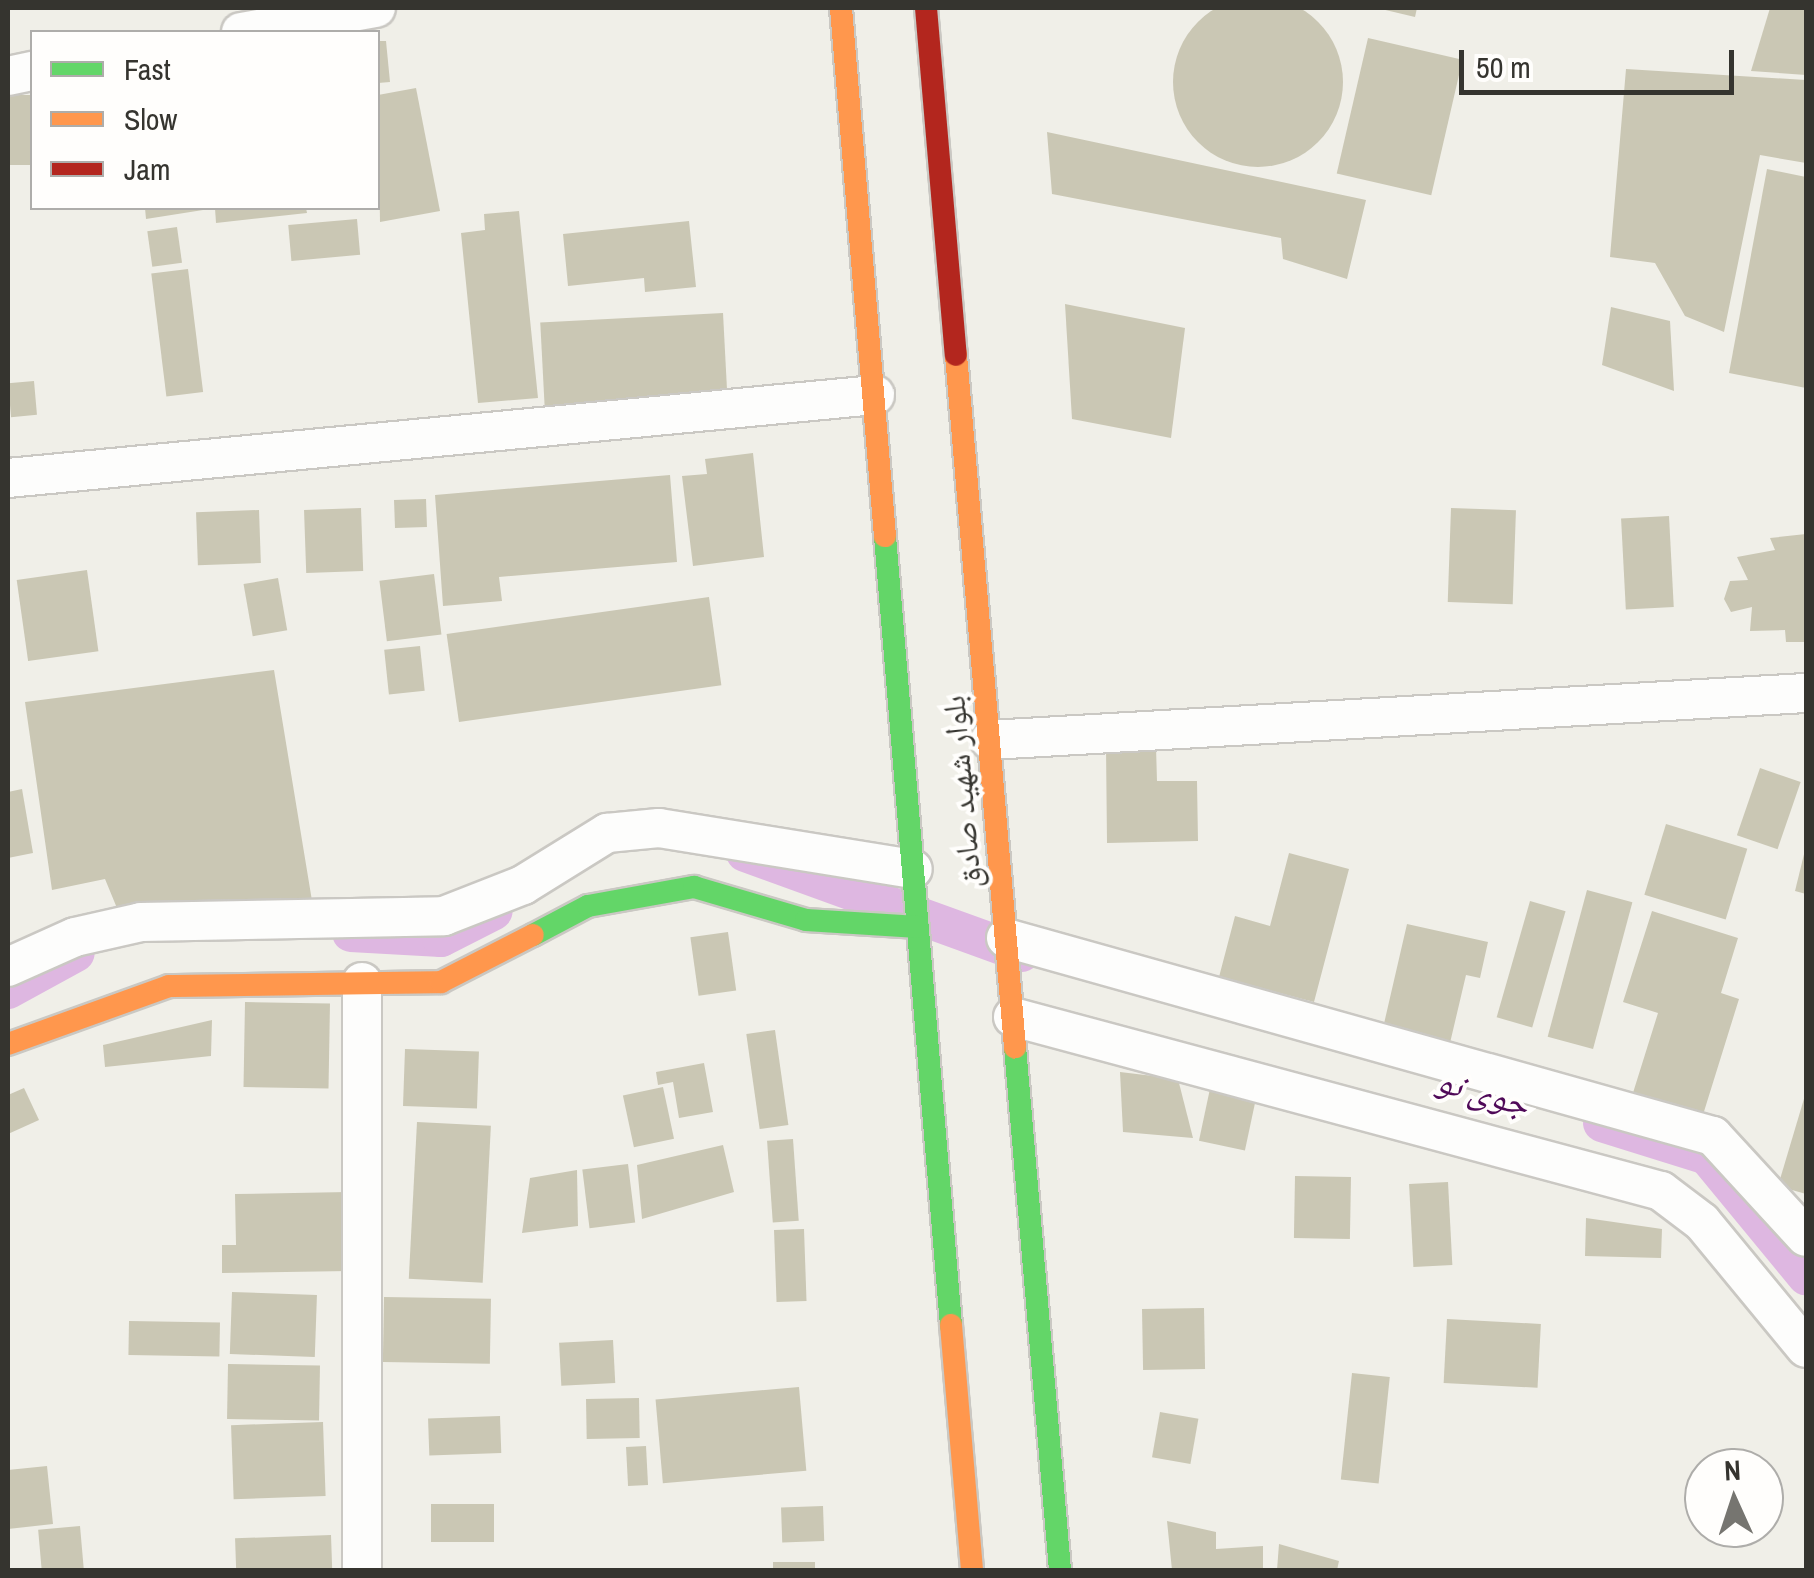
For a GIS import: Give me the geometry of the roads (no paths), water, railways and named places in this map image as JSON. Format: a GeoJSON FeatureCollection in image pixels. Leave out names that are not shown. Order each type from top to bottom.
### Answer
{"type":"FeatureCollection","features":[{"type":"Feature","properties":{"kind":"main road","name":"بلوار شهید صادق"},"geometry":{"type":"LineString","coordinates":[[841,8],[972,1570]]}},
{"type":"Feature","properties":{"kind":"main road","name":"بلوار شهید صادق"},"geometry":{"type":"LineString","coordinates":[[926,8],[1060,1570]]}},
{"type":"Feature","properties":{"kind":"main road"},"geometry":{"type":"LineString","coordinates":[[8,1044],[169,986],[441,982],[588,906],[694,887],[806,920],[918,928]]}},
{"type":"Feature","properties":{"kind":"street"},"geometry":{"type":"LineString","coordinates":[[251,30],[376,8]]}},
{"type":"Feature","properties":{"kind":"street"},"geometry":{"type":"LineString","coordinates":[[8,478],[875,395]]}},
{"type":"Feature","properties":{"kind":"street"},"geometry":{"type":"LineString","coordinates":[[990,740],[1806,693]]}},
{"type":"Feature","properties":{"kind":"street"},"geometry":{"type":"LineString","coordinates":[[8,966],[75,937],[142,922],[444,916],[522,885],[607,834],[641,830],[913,869]]}},
{"type":"Feature","properties":{"kind":"street"},"geometry":{"type":"LineString","coordinates":[[1006,938],[1713,1136],[1806,1237]]}},
{"type":"Feature","properties":{"kind":"street"},"geometry":{"type":"LineString","coordinates":[[362,982],[362,1570]]}},
{"type":"Feature","properties":{"kind":"street"},"geometry":{"type":"LineString","coordinates":[[1013,1018],[1661,1191],[1702,1222],[1806,1348]]}},
{"type":"Feature","properties":{"kind":"waterway"},"geometry":{"type":"LineString","coordinates":[[745,853],[1022,953]]}},
{"type":"Feature","properties":{"kind":"waterway"},"geometry":{"type":"LineString","coordinates":[[351,933],[441,938],[494,911]]}},
{"type":"Feature","properties":{"kind":"waterway"},"geometry":{"type":"LineString","coordinates":[[8,990],[76,953]]}},
{"type":"Feature","properties":{"kind":"waterway","name":"جوی نو"},"geometry":{"type":"LineString","coordinates":[[1602,1123],[1707,1156],[1806,1276]]}}]}
